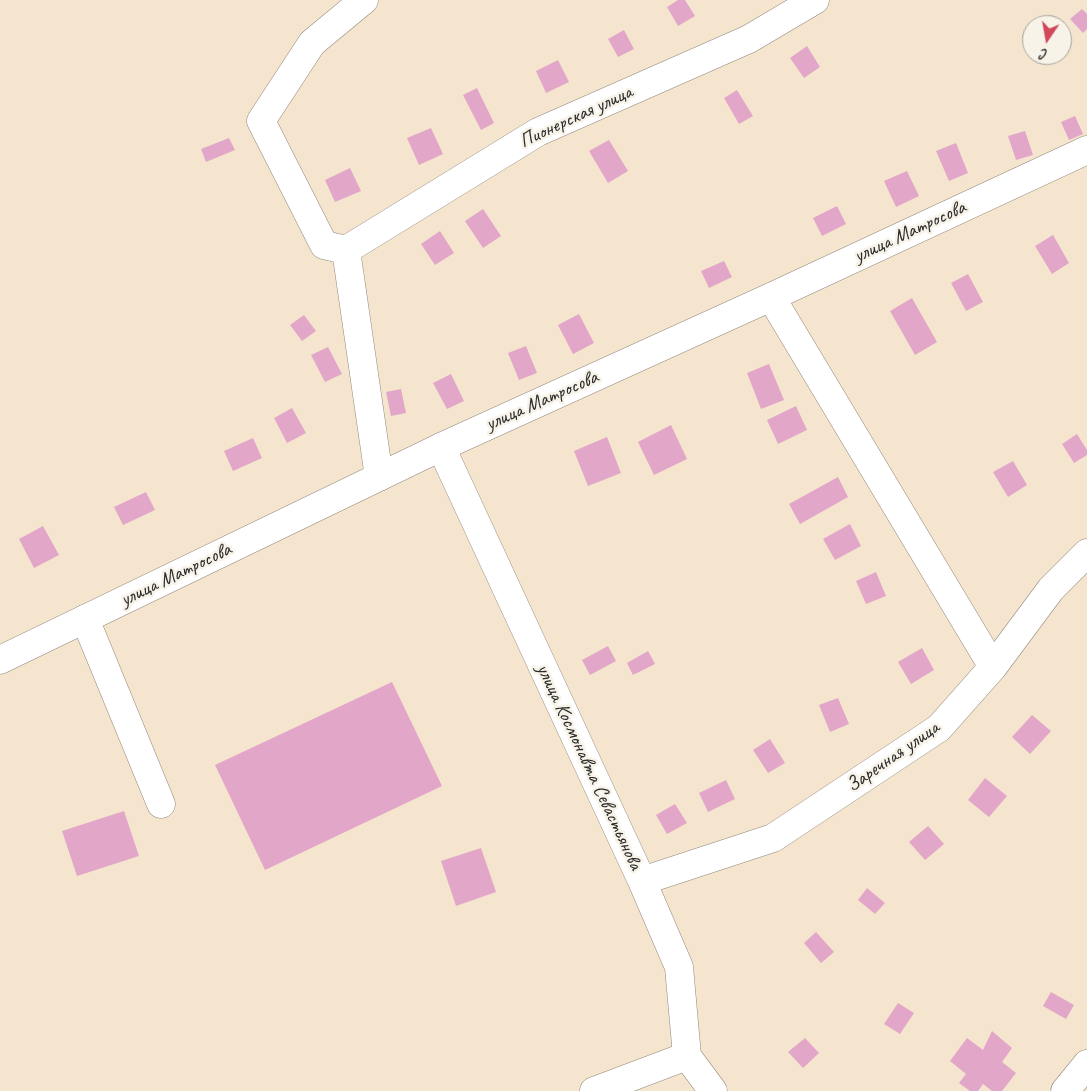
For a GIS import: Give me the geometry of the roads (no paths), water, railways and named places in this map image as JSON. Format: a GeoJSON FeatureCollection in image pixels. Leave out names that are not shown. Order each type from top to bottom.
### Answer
{"type":"FeatureCollection","features":[{"type":"Feature","properties":{"kind":"street"},"geometry":{"type":"LineString","coordinates":[[364,0],[312,43],[261,121],[324,245],[346,250],[379,477]]}},
{"type":"Feature","properties":{"kind":"street","name":"Пионерская улица"},"geometry":{"type":"LineString","coordinates":[[346,250],[538,132],[749,39],[815,0]]}},
{"type":"Feature","properties":{"kind":"street","name":"улица Матросова"},"geometry":{"type":"LineString","coordinates":[[0,660],[440,446],[771,297],[1087,150]]}},
{"type":"Feature","properties":{"kind":"street"},"geometry":{"type":"LineString","coordinates":[[771,297],[993,667]]}},
{"type":"Feature","properties":{"kind":"street","name":"улица Космонавта Севастьянова"},"geometry":{"type":"LineString","coordinates":[[440,446],[642,881],[679,967],[697,1077]]}},
{"type":"Feature","properties":{"kind":"street","name":"Заречная улица"},"geometry":{"type":"LineString","coordinates":[[642,881],[773,838],[939,728],[993,667],[1051,589],[1087,553]]}},
{"type":"Feature","properties":{"kind":"street"},"geometry":{"type":"LineString","coordinates":[[85,619],[161,804]]}},
{"type":"Feature","properties":{"kind":"street"},"geometry":{"type":"LineString","coordinates":[[1065,1091],[1087,1064]]}},
{"type":"Feature","properties":{"kind":"street"},"geometry":{"type":"LineString","coordinates":[[594,1091],[697,1077]]}}]}
